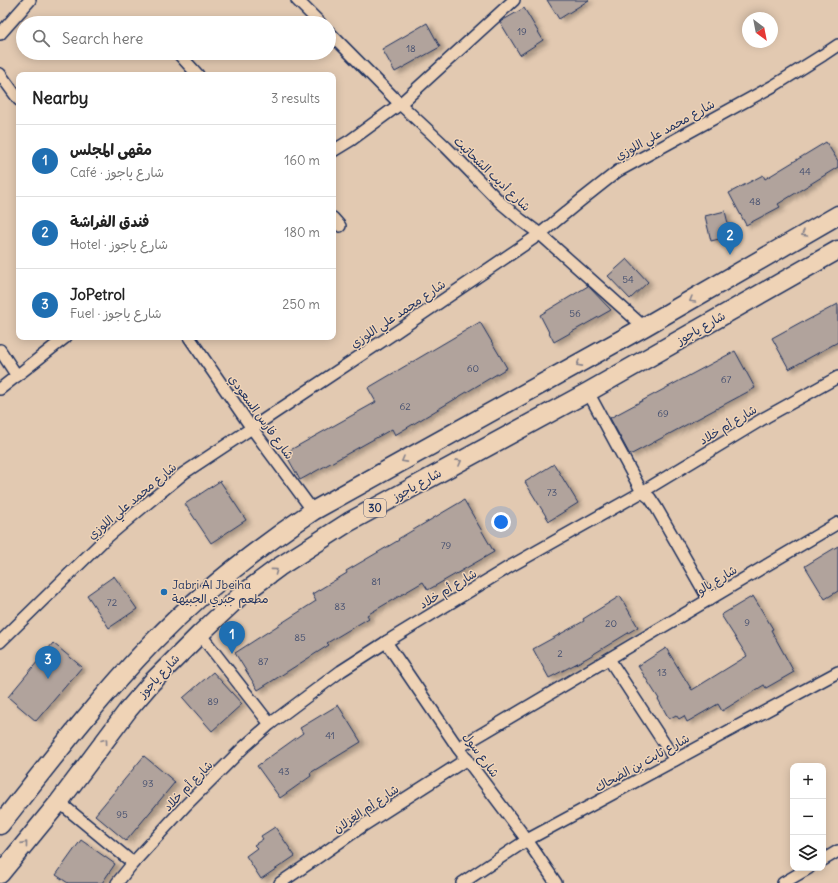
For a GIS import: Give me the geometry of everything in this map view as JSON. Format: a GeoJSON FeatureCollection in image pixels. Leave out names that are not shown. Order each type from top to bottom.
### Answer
{"type":"FeatureCollection","features":[{"type":"Feature","properties":{"kind":"main road","name":"30"},"geometry":{"type":"LineString","coordinates":[[0,825],[128,668],[176,619],[244,560],[313,511],[644,327],[838,215]]}},
{"type":"Feature","properties":{"kind":"main road","name":"شارع ياجوز"},"geometry":{"type":"LineString","coordinates":[[0,874],[59,802],[138,698],[200,634],[240,596],[279,567],[356,518],[588,392],[838,250]]}},
{"type":"Feature","properties":{"kind":"street"},"geometry":{"type":"LineString","coordinates":[[0,34],[30,0]]}},
{"type":"Feature","properties":{"kind":"street"},"geometry":{"type":"LineString","coordinates":[[297,0],[313,16]]}},
{"type":"Feature","properties":{"kind":"street"},"geometry":{"type":"LineString","coordinates":[[336,149],[352,140],[400,104],[514,0]]}},
{"type":"Feature","properties":{"kind":"street","name":"شارع أديب الشحاتيت"},"geometry":{"type":"LineString","coordinates":[[336,39],[501,203],[540,234],[644,327]]}},
{"type":"Feature","properties":{"kind":"street","name":"شارع محمد علي اللوزي"},"geometry":{"type":"LineString","coordinates":[[0,642],[105,539],[184,473],[540,234],[580,200],[618,171],[774,85],[838,45]]}},
{"type":"Feature","properties":{"kind":"street"},"geometry":{"type":"LineString","coordinates":[[184,60],[195,72]]}},
{"type":"Feature","properties":{"kind":"street"},"geometry":{"type":"LineString","coordinates":[[0,74],[16,96]]}},
{"type":"Feature","properties":{"kind":"street"},"geometry":{"type":"LineString","coordinates":[[0,389],[62,340]]}},
{"type":"Feature","properties":{"kind":"street","name":"شارع فارس السعودي"},"geometry":{"type":"LineString","coordinates":[[191,340],[251,427],[313,511]]}},
{"type":"Feature","properties":{"kind":"street"},"geometry":{"type":"LineString","coordinates":[[0,350],[17,376]]}},
{"type":"Feature","properties":{"kind":"street","name":"شارع أم خلاد"},"geometry":{"type":"LineString","coordinates":[[117,883],[133,863],[186,805],[244,747],[270,724],[341,672],[386,642],[509,567],[642,492],[766,417],[838,377]]}},
{"type":"Feature","properties":{"kind":"street"},"geometry":{"type":"LineString","coordinates":[[588,392],[642,492],[650,498],[656,507],[709,600]]}},
{"type":"Feature","properties":{"kind":"street","name":"شارع يالو"},"geometry":{"type":"LineString","coordinates":[[458,748],[838,523]]}},
{"type":"Feature","properties":{"kind":"street"},"geometry":{"type":"LineString","coordinates":[[200,634],[270,724]]}},
{"type":"Feature","properties":{"kind":"street","name":"شارع سول"},"geometry":{"type":"LineString","coordinates":[[386,642],[458,748],[528,840],[556,883]]}},
{"type":"Feature","properties":{"kind":"street"},"geometry":{"type":"LineString","coordinates":[[609,659],[675,760]]}},
{"type":"Feature","properties":{"kind":"street","name":"شارع ثابت بن الضحاك"},"geometry":{"type":"LineString","coordinates":[[462,883],[528,840],[838,672]]}},
{"type":"Feature","properties":{"kind":"street","name":"شارع أم الغزلان"},"geometry":{"type":"LineString","coordinates":[[280,883],[467,759]]}},
{"type":"Feature","properties":{"kind":"street"},"geometry":{"type":"LineString","coordinates":[[59,802],[133,863]]}},
{"type":"Feature","properties":{"kind":"street"},"geometry":{"type":"LineString","coordinates":[[826,858],[838,851]]}},
{"type":"Feature","properties":{"kind":"street"},"geometry":{"type":"LineString","coordinates":[[783,883],[804,871]]}},
{"type":"Feature","properties":{"kind":"building"},"geometry":{"type":"Polygon","coordinates":[[[547,0],[589,0],[559,19],[547,0]]]}},
{"type":"Feature","properties":{"kind":"building"},"geometry":{"type":"Polygon","coordinates":[[[524,8],[543,40],[520,55],[500,22],[524,8]]]}},
{"type":"Feature","properties":{"kind":"building"},"geometry":{"type":"Polygon","coordinates":[[[427,23],[440,47],[395,72],[382,49],[427,23]]]}},
{"type":"Feature","properties":{"kind":"building"},"geometry":{"type":"Polygon","coordinates":[[[826,142],[838,161],[838,167],[778,204],[780,207],[746,225],[729,193],[763,175],[765,179],[826,142]]]}},
{"type":"Feature","properties":{"kind":"building"},"geometry":{"type":"Polygon","coordinates":[[[725,211],[731,236],[711,241],[705,216],[725,211]]]}},
{"type":"Feature","properties":{"kind":"building"},"geometry":{"type":"Polygon","coordinates":[[[627,259],[648,282],[630,299],[608,276],[627,259]]]}},
{"type":"Feature","properties":{"kind":"building"},"geometry":{"type":"Polygon","coordinates":[[[588,286],[611,310],[554,342],[540,315],[588,286]]]}},
{"type":"Feature","properties":{"kind":"building"},"geometry":{"type":"Polygon","coordinates":[[[838,304],[838,342],[789,369],[772,338],[838,304]]]}},
{"type":"Feature","properties":{"kind":"building"},"geometry":{"type":"Polygon","coordinates":[[[480,322],[507,368],[395,435],[392,429],[300,480],[285,453],[376,402],[368,388],[480,322]]]}},
{"type":"Feature","properties":{"kind":"building"},"geometry":{"type":"Polygon","coordinates":[[[735,351],[755,388],[630,455],[610,418],[735,351]]]}},
{"type":"Feature","properties":{"kind":"building"},"geometry":{"type":"Polygon","coordinates":[[[554,464],[578,503],[549,521],[525,482],[554,464]]]}},
{"type":"Feature","properties":{"kind":"building"},"geometry":{"type":"Polygon","coordinates":[[[220,481],[246,520],[211,543],[185,504],[220,481]]]}},
{"type":"Feature","properties":{"kind":"building"},"geometry":{"type":"Polygon","coordinates":[[[464,500],[494,552],[428,590],[423,582],[367,615],[369,618],[327,643],[329,645],[258,690],[235,653],[316,601],[312,594],[347,573],[346,571],[464,500]]]}},
{"type":"Feature","properties":{"kind":"building"},"geometry":{"type":"Polygon","coordinates":[[[838,546],[838,591],[825,599],[805,566],[838,546]]]}},
{"type":"Feature","properties":{"kind":"building"},"geometry":{"type":"Polygon","coordinates":[[[114,576],[137,609],[109,628],[87,595],[114,576]]]}},
{"type":"Feature","properties":{"kind":"building"},"geometry":{"type":"Polygon","coordinates":[[[620,596],[638,627],[587,658],[549,678],[533,649],[584,621],[583,619],[620,596]]]}},
{"type":"Feature","properties":{"kind":"building"},"geometry":{"type":"Polygon","coordinates":[[[753,596],[773,629],[771,630],[794,672],[766,688],[764,685],[722,711],[718,704],[687,722],[684,716],[679,719],[676,715],[669,719],[659,699],[638,666],[666,648],[692,690],[747,656],[721,615],[753,596]]]}},
{"type":"Feature","properties":{"kind":"building"},"geometry":{"type":"Polygon","coordinates":[[[53,643],[82,667],[36,721],[8,697],[53,643]]]}},
{"type":"Feature","properties":{"kind":"building"},"geometry":{"type":"Polygon","coordinates":[[[213,672],[242,704],[212,731],[183,698],[213,672]]]}},
{"type":"Feature","properties":{"kind":"building"},"geometry":{"type":"Polygon","coordinates":[[[338,705],[361,742],[310,773],[311,776],[280,798],[257,766],[303,733],[300,728],[338,705]]]}},
{"type":"Feature","properties":{"kind":"building"},"geometry":{"type":"Polygon","coordinates":[[[144,756],[175,782],[126,841],[95,815],[144,756]]]}},
{"type":"Feature","properties":{"kind":"building"},"geometry":{"type":"Polygon","coordinates":[[[275,827],[295,856],[261,879],[246,856],[257,848],[254,845],[263,839],[261,836],[275,827]]]}},
{"type":"Feature","properties":{"kind":"building"},"geometry":{"type":"Polygon","coordinates":[[[81,840],[115,864],[102,883],[68,883],[56,875],[81,840]]]}},
{"type":"Feature","properties":{"kind":"place","name":"فندق الفراشة"},"geometry":{"type":"Point","coordinates":[730,255]}},
{"type":"Feature","properties":{"kind":"place","name":"Jabri Al Jbeiha مطعم جبري الجبيهة"},"geometry":{"type":"Point","coordinates":[164,592]}},
{"type":"Feature","properties":{"kind":"place","name":"مقهى المجلس"},"geometry":{"type":"Point","coordinates":[232,654]}},
{"type":"Feature","properties":{"kind":"place","name":"JoPetrol"},"geometry":{"type":"Point","coordinates":[48,679]}}]}
